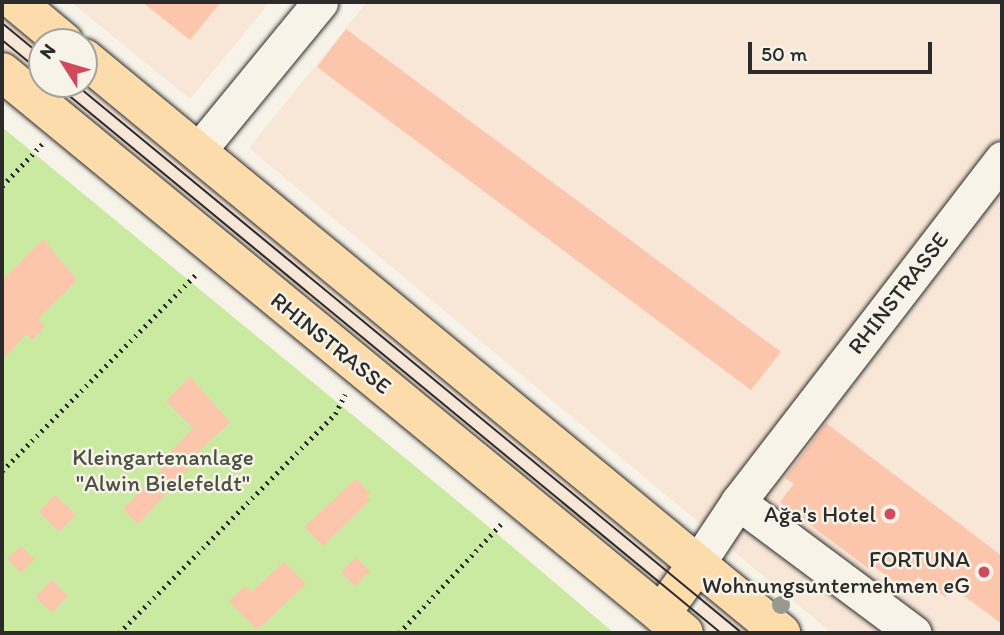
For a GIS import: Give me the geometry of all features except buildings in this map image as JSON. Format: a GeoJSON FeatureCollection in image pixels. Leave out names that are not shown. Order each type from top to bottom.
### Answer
{"type":"FeatureCollection","features":[{"type":"Feature","properties":{"kind":"main road"},"geometry":{"type":"LineString","coordinates":[[16,2],[47,28]]}},
{"type":"Feature","properties":{"kind":"main road"},"geometry":{"type":"LineString","coordinates":[[98,70],[781,633]]}},
{"type":"Feature","properties":{"kind":"main road","name":"RHINSTRASSE"},"geometry":{"type":"LineString","coordinates":[[2,72],[665,627],[696,564]]}},
{"type":"Feature","properties":{"kind":"street"},"geometry":{"type":"LineString","coordinates":[[197,152],[320,2]]}},
{"type":"Feature","properties":{"kind":"street","name":"RHINSTRASSE"},"geometry":{"type":"LineString","coordinates":[[696,564],[738,502],[1002,159]]}},
{"type":"Feature","properties":{"kind":"street"},"geometry":{"type":"LineString","coordinates":[[738,502],[914,633]]}},
{"type":"Feature","properties":{"kind":"path"},"geometry":{"type":"LineString","coordinates":[[2,186],[42,144]]}},
{"type":"Feature","properties":{"kind":"path"},"geometry":{"type":"LineString","coordinates":[[2,471],[197,273]]}},
{"type":"Feature","properties":{"kind":"path"},"geometry":{"type":"LineString","coordinates":[[119,633],[340,407],[345,394]]}},
{"type":"Feature","properties":{"kind":"path"},"geometry":{"type":"LineString","coordinates":[[398,633],[464,568],[501,524]]}},
{"type":"Feature","properties":{"kind":"shaded area"},"geometry":{"type":"Polygon","coordinates":[[[71,2],[270,2],[190,99],[71,2]]]}},
{"type":"Feature","properties":{"kind":"shaded area"},"geometry":{"type":"Polygon","coordinates":[[[367,2],[1002,2],[1002,633],[832,633],[249,148],[367,2]]]}},
{"type":"Feature","properties":{"kind":"shaded area"},"geometry":{"type":"Polygon","coordinates":[[[6,20],[28,38],[28,68],[2,47],[6,20]]]}},
{"type":"Feature","properties":{"kind":"shaded area"},"geometry":{"type":"Polygon","coordinates":[[[98,96],[669,567],[654,585],[64,98],[98,96]]]}},
{"type":"Feature","properties":{"kind":"shaded area"},"geometry":{"type":"Polygon","coordinates":[[[706,598],[751,633],[712,633],[692,616],[706,598]]]}},
{"type":"Feature","properties":{"kind":"green space","name":"Kleingartenanlage \"Alwin Bielefeldt\""},"geometry":{"type":"Polygon","coordinates":[[[2,127],[495,532],[614,633],[2,633],[2,127]]]}},
{"type":"Feature","properties":{"kind":"tram line"},"geometry":{"type":"LineString","coordinates":[[2,23],[28,44]]}},
{"type":"Feature","properties":{"kind":"tram line"},"geometry":{"type":"LineString","coordinates":[[2,40],[28,61]]}},
{"type":"Feature","properties":{"kind":"tram line"},"geometry":{"type":"LineString","coordinates":[[72,98],[721,633]]}},
{"type":"Feature","properties":{"kind":"tram line"},"geometry":{"type":"LineString","coordinates":[[92,98],[742,633]]}},
{"type":"Feature","properties":{"kind":"place","name":"Ağa's Hotel"},"geometry":{"type":"Point","coordinates":[890,514]}},
{"type":"Feature","properties":{"kind":"place","name":"FORTUNA Wohnungsunternehmen eG"},"geometry":{"type":"Point","coordinates":[984,572]}}]}
